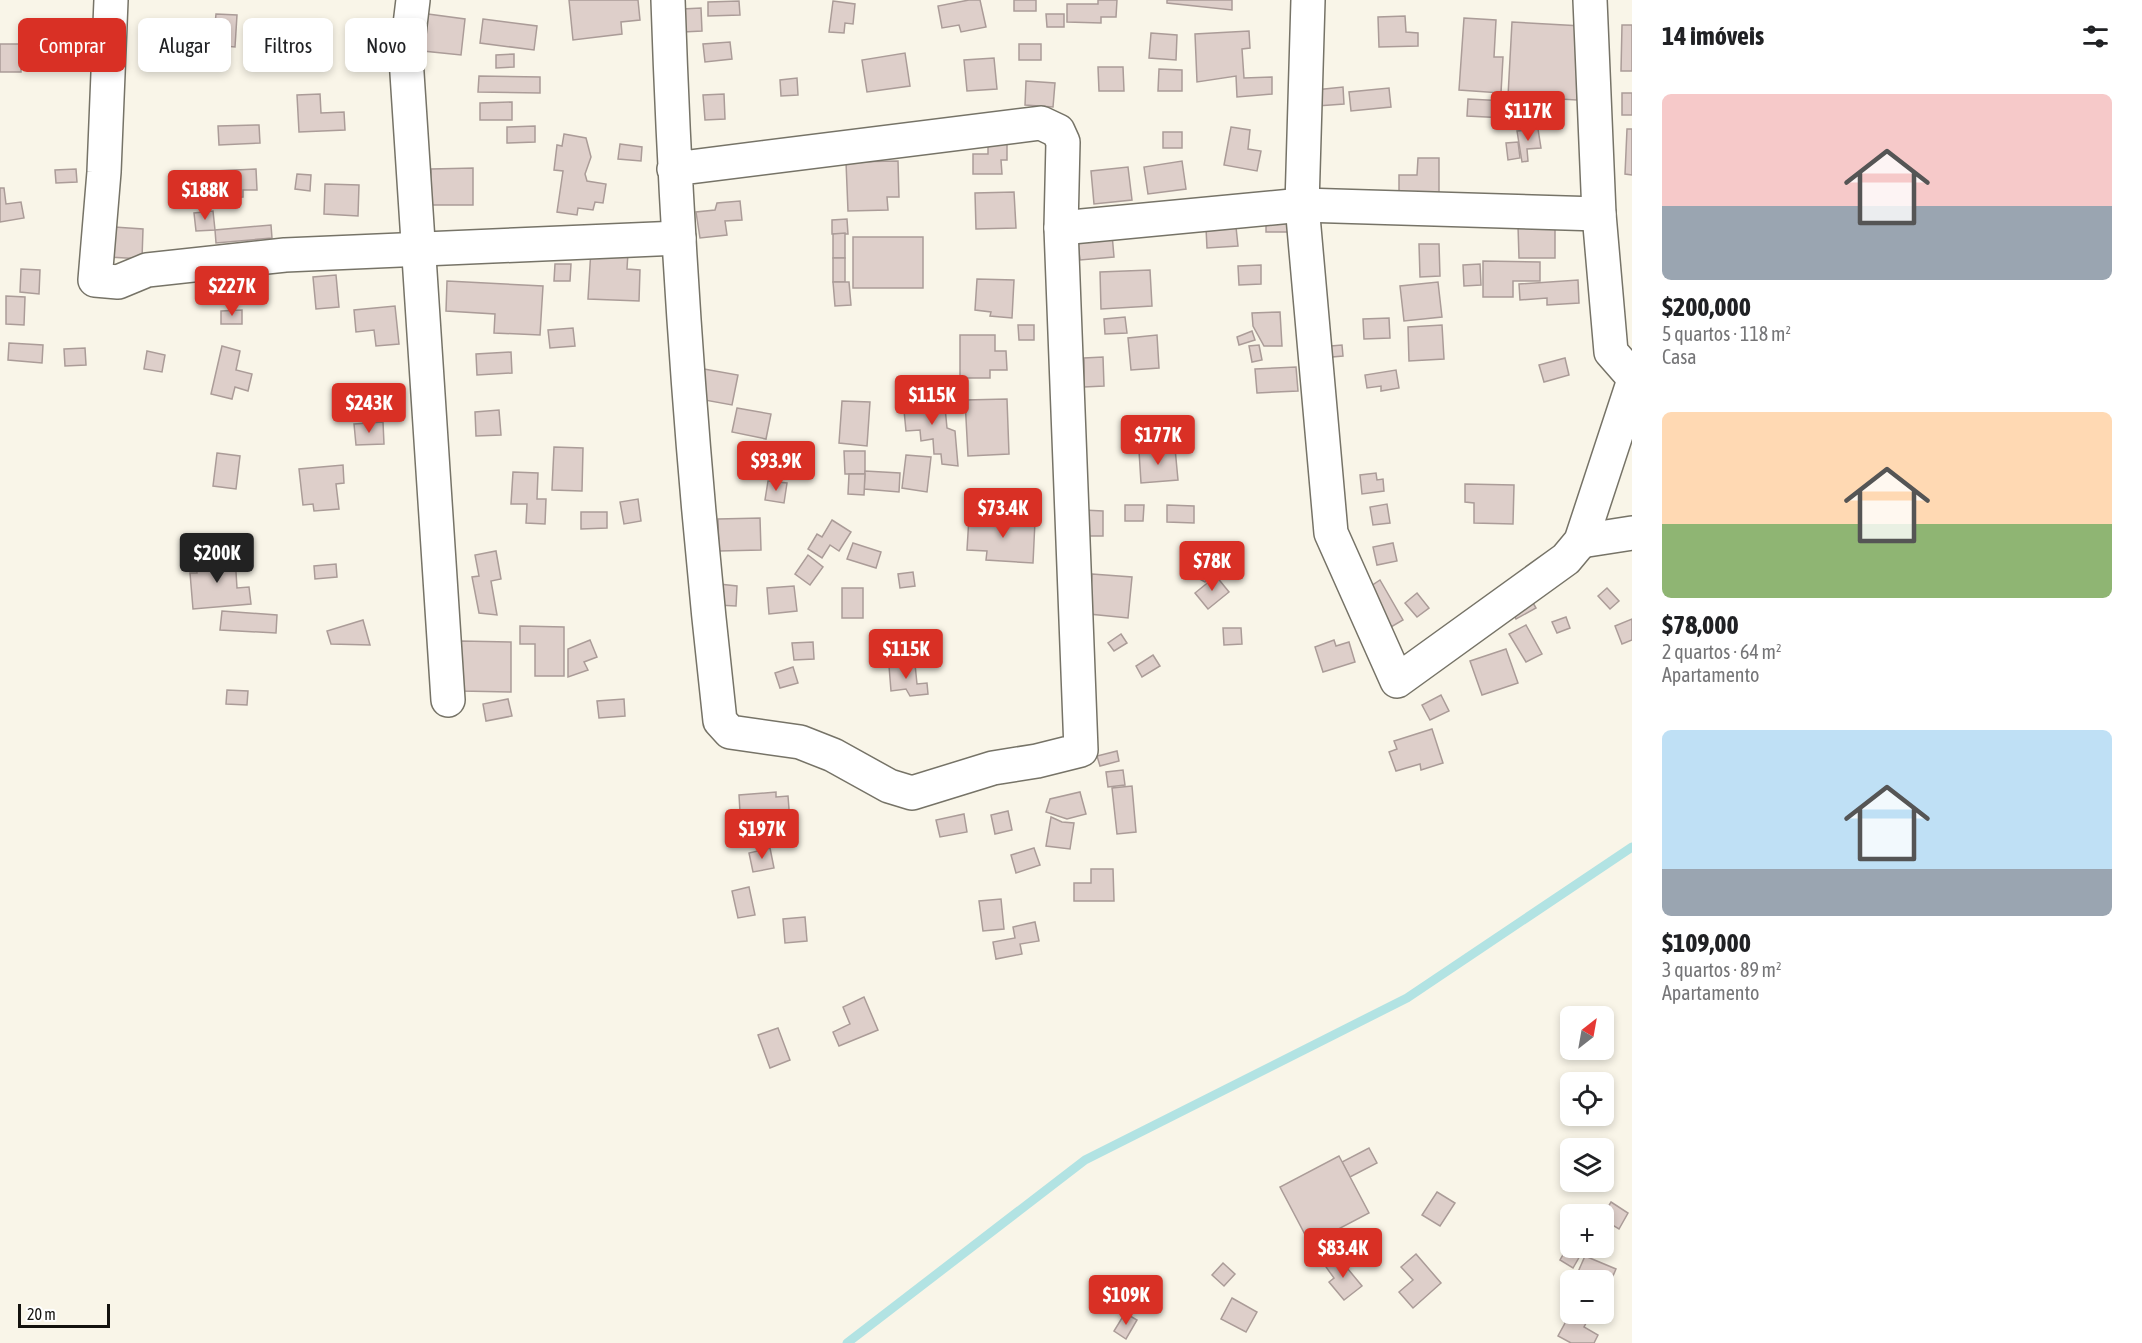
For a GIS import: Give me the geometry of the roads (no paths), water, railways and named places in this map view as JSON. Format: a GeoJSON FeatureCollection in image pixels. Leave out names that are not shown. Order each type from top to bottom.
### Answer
{"type":"FeatureCollection","features":[{"type":"Feature","properties":{"kind":"street"},"geometry":{"type":"LineString","coordinates":[[111,0],[104,172],[95,280],[118,282],[147,270],[285,255],[679,238]]}},
{"type":"Feature","properties":{"kind":"street"},"geometry":{"type":"LineString","coordinates":[[413,0],[406,58],[448,699]]}},
{"type":"Feature","properties":{"kind":"street"},"geometry":{"type":"LineString","coordinates":[[669,0],[674,169],[707,609],[720,721],[730,732],[800,742],[833,755],[890,786],[912,793],[993,768],[1037,761],[1081,750],[1061,228],[1063,142],[1058,131],[1041,123],[674,169]]}},
{"type":"Feature","properties":{"kind":"street"},"geometry":{"type":"LineString","coordinates":[[1308,0],[1302,205],[1331,533],[1397,681],[1566,560],[1581,540],[1632,386]]}},
{"type":"Feature","properties":{"kind":"street"},"geometry":{"type":"LineString","coordinates":[[1590,0],[1599,214],[1611,352],[1632,376]]}},
{"type":"Feature","properties":{"kind":"street"},"geometry":{"type":"LineString","coordinates":[[1061,228],[1302,205],[1599,214]]}},
{"type":"Feature","properties":{"kind":"street"},"geometry":{"type":"LineString","coordinates":[[1581,540],[1632,533]]}},
{"type":"Feature","properties":{"kind":"waterway"},"geometry":{"type":"LineString","coordinates":[[847,1343],[1085,1160],[1407,998],[1632,847]]}}]}
